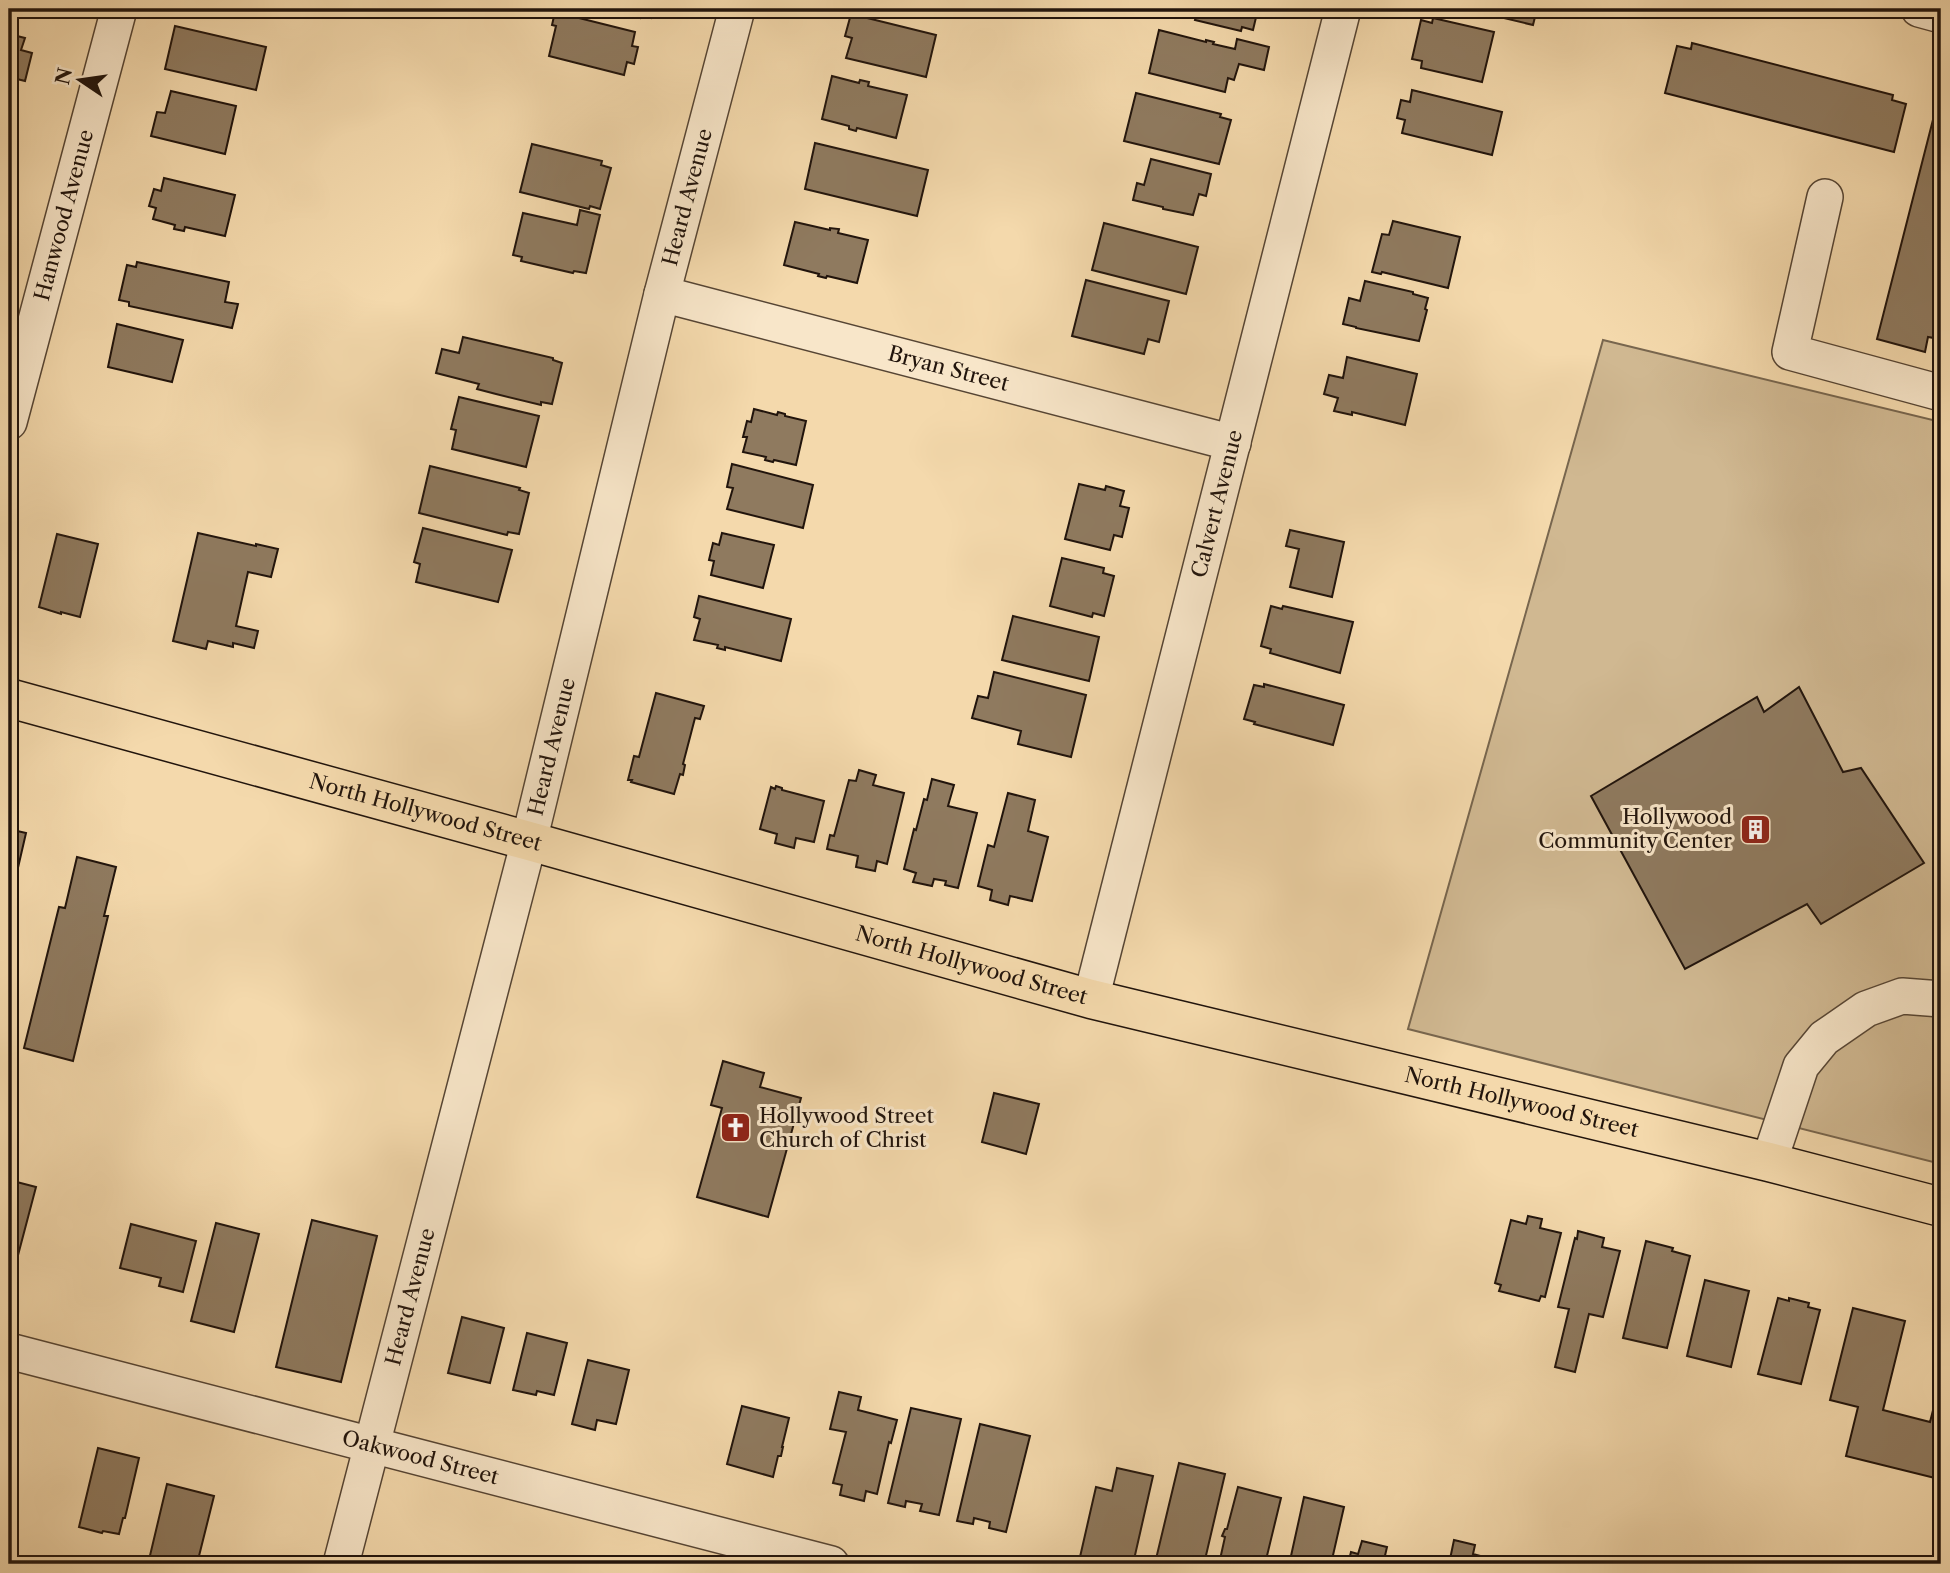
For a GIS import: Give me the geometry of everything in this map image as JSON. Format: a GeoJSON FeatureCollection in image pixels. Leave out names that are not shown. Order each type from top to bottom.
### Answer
{"type":"FeatureCollection","features":[{"type":"Feature","properties":{"kind":"main road","name":"North Hollywood Street"},"geometry":{"type":"LineString","coordinates":[[9,698],[1091,999],[1769,1162],[1941,1207]]}},
{"type":"Feature","properties":{"kind":"street","name":"Hanwood Avenue"},"geometry":{"type":"LineString","coordinates":[[9,422],[119,9]]}},
{"type":"Feature","properties":{"kind":"street","name":"Heard Avenue"},"geometry":{"type":"LineString","coordinates":[[341,1564],[529,841],[662,294],[737,9]]}},
{"type":"Feature","properties":{"kind":"street","name":"Calvert Avenue"},"geometry":{"type":"LineString","coordinates":[[1091,999],[1343,9]]}},
{"type":"Feature","properties":{"kind":"street"},"geometry":{"type":"LineString","coordinates":[[1919,9],[1941,15]]}},
{"type":"Feature","properties":{"kind":"street"},"geometry":{"type":"LineString","coordinates":[[1825,197],[1790,352],[1941,393]]}},
{"type":"Feature","properties":{"kind":"street","name":"Bryan Street"},"geometry":{"type":"LineString","coordinates":[[662,294],[1233,443]]}},
{"type":"Feature","properties":{"kind":"street"},"geometry":{"type":"LineString","coordinates":[[1769,1162],[1801,1066],[1824,1038],[1866,1009],[1902,996],[1941,999]]}},
{"type":"Feature","properties":{"kind":"street","name":"Oakwood Street"},"geometry":{"type":"LineString","coordinates":[[9,1352],[831,1564]]}},
{"type":"Feature","properties":{"kind":"shaded area"},"geometry":{"type":"Polygon","coordinates":[[[1603,340],[1941,422],[1941,1164],[1408,1029],[1603,340]]]}},
{"type":"Feature","properties":{"kind":"building"},"geometry":{"type":"Polygon","coordinates":[[[603,9],[654,9],[651,18],[640,15],[640,18],[603,9]]]}},
{"type":"Feature","properties":{"kind":"building"},"geometry":{"type":"Polygon","coordinates":[[[1198,9],[1258,9],[1253,30],[1242,27],[1241,31],[1195,20],[1198,9]]]}},
{"type":"Feature","properties":{"kind":"building"},"geometry":{"type":"Polygon","coordinates":[[[1466,9],[1537,9],[1533,25],[1466,9]]]}},
{"type":"Feature","properties":{"kind":"building"},"geometry":{"type":"Polygon","coordinates":[[[555,12],[635,32],[632,46],[638,47],[634,64],[627,62],[624,75],[549,56],[556,26],[552,25],[555,12]]]}},
{"type":"Feature","properties":{"kind":"building"},"geometry":{"type":"Polygon","coordinates":[[[851,14],[936,35],[926,77],[846,58],[852,38],[845,36],[851,14]]]}},
{"type":"Feature","properties":{"kind":"building"},"geometry":{"type":"Polygon","coordinates":[[[1433,18],[1494,32],[1482,82],[1421,68],[1422,61],[1412,59],[1421,20],[1432,23],[1433,18]]]}},
{"type":"Feature","properties":{"kind":"building"},"geometry":{"type":"Polygon","coordinates":[[[175,26],[266,47],[256,90],[165,69],[175,26]]]}},
{"type":"Feature","properties":{"kind":"building"},"geometry":{"type":"Polygon","coordinates":[[[1159,30],[1235,49],[1237,39],[1269,47],[1264,70],[1239,64],[1234,80],[1228,78],[1225,92],[1149,73],[1159,30]]]}},
{"type":"Feature","properties":{"kind":"building"},"geometry":{"type":"Polygon","coordinates":[[[9,34],[25,38],[21,50],[32,53],[25,81],[13,78],[11,90],[9,90],[9,34]]]}},
{"type":"Feature","properties":{"kind":"building"},"geometry":{"type":"Polygon","coordinates":[[[1692,43],[1893,95],[1892,100],[1906,104],[1894,152],[1665,93],[1677,46],[1691,49],[1692,43]]]}},
{"type":"Feature","properties":{"kind":"building"},"geometry":{"type":"Polygon","coordinates":[[[832,76],[859,83],[860,80],[869,82],[868,86],[907,95],[896,138],[857,128],[856,131],[849,129],[849,126],[822,119],[832,76]]]}},
{"type":"Feature","properties":{"kind":"building"},"geometry":{"type":"Polygon","coordinates":[[[1412,90],[1502,112],[1492,155],[1402,133],[1405,120],[1397,118],[1401,100],[1410,102],[1412,90]]]}},
{"type":"Feature","properties":{"kind":"building"},"geometry":{"type":"Polygon","coordinates":[[[171,91],[236,106],[225,154],[151,136],[157,112],[165,113],[171,91]]]}},
{"type":"Feature","properties":{"kind":"building"},"geometry":{"type":"Polygon","coordinates":[[[1136,93],[1221,114],[1220,117],[1231,120],[1219,164],[1124,141],[1136,93]]]}},
{"type":"Feature","properties":{"kind":"building"},"geometry":{"type":"Polygon","coordinates":[[[1936,108],[1941,109],[1941,311],[1934,338],[1928,337],[1925,352],[1877,339],[1936,108]]]}},
{"type":"Feature","properties":{"kind":"building"},"geometry":{"type":"Polygon","coordinates":[[[815,143],[928,170],[917,216],[805,189],[815,143]]]}},
{"type":"Feature","properties":{"kind":"building"},"geometry":{"type":"Polygon","coordinates":[[[532,144],[602,161],[601,165],[611,168],[600,209],[590,206],[589,209],[520,192],[532,144]]]}},
{"type":"Feature","properties":{"kind":"building"},"geometry":{"type":"Polygon","coordinates":[[[1151,159],[1211,174],[1206,196],[1199,194],[1193,215],[1133,200],[1137,183],[1144,185],[1151,159]]]}},
{"type":"Feature","properties":{"kind":"building"},"geometry":{"type":"Polygon","coordinates":[[[164,178],[235,195],[225,236],[185,227],[184,231],[174,229],[175,225],[153,219],[156,208],[149,206],[154,189],[161,191],[164,178]]]}},
{"type":"Feature","properties":{"kind":"building"},"geometry":{"type":"Polygon","coordinates":[[[580,210],[600,215],[586,273],[573,273],[521,261],[522,257],[513,255],[523,213],[577,225],[580,210]]]}},
{"type":"Feature","properties":{"kind":"building"},"geometry":{"type":"Polygon","coordinates":[[[1393,221],[1460,237],[1448,288],[1372,272],[1382,234],[1389,235],[1393,221]]]}},
{"type":"Feature","properties":{"kind":"building"},"geometry":{"type":"Polygon","coordinates":[[[795,222],[830,230],[839,229],[838,233],[868,240],[857,283],[827,276],[826,278],[784,265],[795,222]]]}},
{"type":"Feature","properties":{"kind":"building"},"geometry":{"type":"Polygon","coordinates":[[[1104,223],[1198,247],[1186,294],[1092,270],[1104,223]]]}},
{"type":"Feature","properties":{"kind":"building"},"geometry":{"type":"Polygon","coordinates":[[[137,262],[229,282],[225,302],[238,304],[232,328],[129,306],[129,302],[119,300],[127,265],[136,267],[137,262]]]}},
{"type":"Feature","properties":{"kind":"building"},"geometry":{"type":"Polygon","coordinates":[[[1086,280],[1169,301],[1159,342],[1148,339],[1144,354],[1072,336],[1086,280]]]}},
{"type":"Feature","properties":{"kind":"building"},"geometry":{"type":"Polygon","coordinates":[[[1365,281],[1428,298],[1419,341],[1343,324],[1349,298],[1360,301],[1365,281]]]}},
{"type":"Feature","properties":{"kind":"building"},"geometry":{"type":"Polygon","coordinates":[[[117,324],[183,340],[172,382],[108,367],[117,324]]]}},
{"type":"Feature","properties":{"kind":"building"},"geometry":{"type":"Polygon","coordinates":[[[463,337],[553,358],[562,363],[552,404],[541,402],[541,405],[477,389],[479,384],[436,373],[442,349],[459,353],[463,337]]]}},
{"type":"Feature","properties":{"kind":"building"},"geometry":{"type":"Polygon","coordinates":[[[1347,357],[1417,374],[1405,425],[1352,412],[1352,415],[1334,411],[1338,398],[1324,394],[1329,375],[1343,378],[1347,357]]]}},
{"type":"Feature","properties":{"kind":"building"},"geometry":{"type":"Polygon","coordinates":[[[459,397],[539,416],[526,467],[452,449],[456,430],[451,429],[459,397]]]}},
{"type":"Feature","properties":{"kind":"building"},"geometry":{"type":"Polygon","coordinates":[[[754,409],[777,415],[778,412],[806,421],[796,465],[774,460],[773,462],[765,460],[766,457],[743,452],[747,421],[751,422],[754,409]]]}},
{"type":"Feature","properties":{"kind":"building"},"geometry":{"type":"Polygon","coordinates":[[[732,464],[813,485],[803,528],[727,509],[733,488],[727,487],[732,464]]]}},
{"type":"Feature","properties":{"kind":"building"},"geometry":{"type":"Polygon","coordinates":[[[430,466],[520,488],[519,490],[529,493],[519,534],[508,532],[507,535],[419,513],[430,466]]]}},
{"type":"Feature","properties":{"kind":"building"},"geometry":{"type":"Polygon","coordinates":[[[1079,484],[1105,490],[1106,486],[1124,491],[1120,506],[1129,508],[1122,537],[1114,535],[1110,550],[1065,539],[1079,484]]]}},
{"type":"Feature","properties":{"kind":"building"},"geometry":{"type":"Polygon","coordinates":[[[423,528],[512,550],[498,602],[416,582],[420,564],[414,562],[423,528]]]}},
{"type":"Feature","properties":{"kind":"building"},"geometry":{"type":"Polygon","coordinates":[[[1290,530],[1344,542],[1332,597],[1290,587],[1299,549],[1286,546],[1290,530]]]}},
{"type":"Feature","properties":{"kind":"building"},"geometry":{"type":"Polygon","coordinates":[[[198,533],[278,549],[271,577],[248,572],[236,626],[258,631],[254,648],[233,643],[233,647],[208,641],[206,649],[173,641],[198,533]]]}},
{"type":"Feature","properties":{"kind":"building"},"geometry":{"type":"Polygon","coordinates":[[[722,533],[774,545],[763,588],[711,575],[714,561],[709,560],[713,543],[719,545],[722,533]]]}},
{"type":"Feature","properties":{"kind":"building"},"geometry":{"type":"Polygon","coordinates":[[[57,534],[98,544],[80,617],[39,607],[57,534]]]}},
{"type":"Feature","properties":{"kind":"building"},"geometry":{"type":"Polygon","coordinates":[[[1062,558],[1104,568],[1103,573],[1114,576],[1104,616],[1093,613],[1092,617],[1050,606],[1062,558]]]}},
{"type":"Feature","properties":{"kind":"building"},"geometry":{"type":"Polygon","coordinates":[[[699,596],[791,619],[781,661],[725,647],[725,650],[717,648],[718,645],[694,640],[700,619],[694,617],[699,596]]]}},
{"type":"Feature","properties":{"kind":"building"},"geometry":{"type":"Polygon","coordinates":[[[1271,606],[1282,609],[1283,606],[1353,622],[1340,673],[1270,653],[1271,649],[1261,646],[1271,606]]]}},
{"type":"Feature","properties":{"kind":"building"},"geometry":{"type":"Polygon","coordinates":[[[1013,616],[1099,637],[1089,681],[1002,660],[1013,616]]]}},
{"type":"Feature","properties":{"kind":"building"},"geometry":{"type":"Polygon","coordinates":[[[994,672],[1086,695],[1071,757],[1018,744],[1021,731],[972,718],[978,696],[988,698],[994,672]]]}},
{"type":"Feature","properties":{"kind":"building"},"geometry":{"type":"Polygon","coordinates":[[[1264,684],[1344,705],[1333,745],[1244,719],[1254,685],[1264,687],[1264,684]]]}},
{"type":"Feature","properties":{"kind":"building","name":"Hollywood Community Center"},"geometry":{"type":"Polygon","coordinates":[[[1799,687],[1843,772],[1861,768],[1924,863],[1821,924],[1807,904],[1685,969],[1591,796],[1757,697],[1764,712],[1799,687]]]}},
{"type":"Feature","properties":{"kind":"building"},"geometry":{"type":"Polygon","coordinates":[[[656,693],[704,706],[700,719],[695,718],[683,764],[683,775],[680,774],[674,794],[628,780],[634,756],[639,757],[656,693]]]}},
{"type":"Feature","properties":{"kind":"building"},"geometry":{"type":"Polygon","coordinates":[[[859,770],[876,775],[873,785],[904,793],[887,864],[877,861],[875,871],[856,867],[858,856],[827,849],[830,835],[834,836],[849,780],[856,781],[859,770]]]}},
{"type":"Feature","properties":{"kind":"building"},"geometry":{"type":"Polygon","coordinates":[[[932,779],[954,785],[948,806],[977,813],[958,888],[945,885],[946,881],[934,879],[932,886],[913,882],[916,873],[904,869],[914,829],[916,830],[924,799],[927,800],[932,779]]]}},
{"type":"Feature","properties":{"kind":"building"},"geometry":{"type":"Polygon","coordinates":[[[776,786],[824,801],[814,842],[796,838],[794,848],[775,843],[777,834],[760,829],[771,787],[775,789],[776,786]]]}},
{"type":"Feature","properties":{"kind":"building"},"geometry":{"type":"Polygon","coordinates":[[[1008,793],[1035,800],[1028,831],[1048,837],[1032,901],[1010,896],[1008,905],[990,900],[992,890],[978,886],[988,845],[994,847],[1008,793]]]}},
{"type":"Feature","properties":{"kind":"building"},"geometry":{"type":"Polygon","coordinates":[[[9,821],[15,822],[13,830],[26,833],[11,898],[9,898],[9,821]]]}},
{"type":"Feature","properties":{"kind":"building"},"geometry":{"type":"Polygon","coordinates":[[[77,857],[116,867],[104,916],[108,916],[73,1061],[24,1048],[59,907],[65,908],[77,857]]]}},
{"type":"Feature","properties":{"kind":"building"},"geometry":{"type":"Polygon","coordinates":[[[723,1061],[764,1073],[760,1087],[801,1098],[768,1217],[697,1197],[722,1108],[711,1105],[723,1061]]]}},
{"type":"Feature","properties":{"kind":"building"},"geometry":{"type":"Polygon","coordinates":[[[994,1093],[1039,1104],[1026,1154],[982,1142],[994,1093]]]}},
{"type":"Feature","properties":{"kind":"building"},"geometry":{"type":"Polygon","coordinates":[[[9,1180],[36,1187],[17,1259],[9,1257],[9,1180]]]}},
{"type":"Feature","properties":{"kind":"building"},"geometry":{"type":"Polygon","coordinates":[[[1528,1216],[1542,1219],[1540,1228],[1561,1233],[1545,1297],[1541,1296],[1539,1301],[1499,1291],[1501,1285],[1495,1283],[1511,1220],[1526,1224],[1528,1216]]]}},
{"type":"Feature","properties":{"kind":"building"},"geometry":{"type":"Polygon","coordinates":[[[312,1220],[377,1236],[341,1382],[276,1367],[312,1220]]]}},
{"type":"Feature","properties":{"kind":"building"},"geometry":{"type":"Polygon","coordinates":[[[216,1223],[259,1234],[234,1332],[191,1321],[216,1223]]]}},
{"type":"Feature","properties":{"kind":"building"},"geometry":{"type":"Polygon","coordinates":[[[131,1224],[196,1241],[183,1292],[159,1286],[161,1278],[120,1268],[131,1224]]]}},
{"type":"Feature","properties":{"kind":"building"},"geometry":{"type":"Polygon","coordinates":[[[1578,1231],[1604,1238],[1602,1247],[1620,1251],[1603,1317],[1589,1314],[1575,1372],[1555,1367],[1569,1309],[1558,1307],[1578,1231]]]}},
{"type":"Feature","properties":{"kind":"building"},"geometry":{"type":"Polygon","coordinates":[[[1646,1241],[1690,1256],[1667,1348],[1623,1338],[1646,1241]]]}},
{"type":"Feature","properties":{"kind":"building"},"geometry":{"type":"Polygon","coordinates":[[[1705,1280],[1749,1291],[1731,1367],[1687,1356],[1705,1280]]]}},
{"type":"Feature","properties":{"kind":"building"},"geometry":{"type":"Polygon","coordinates":[[[1778,1298],[1809,1303],[1808,1307],[1820,1310],[1801,1384],[1758,1374],[1778,1298]]]}},
{"type":"Feature","properties":{"kind":"building"},"geometry":{"type":"Polygon","coordinates":[[[1853,1308],[1905,1321],[1883,1410],[1930,1422],[1941,1379],[1939,1479],[1846,1456],[1858,1407],[1830,1400],[1853,1308]]]}},
{"type":"Feature","properties":{"kind":"building"},"geometry":{"type":"Polygon","coordinates":[[[462,1317],[504,1328],[490,1383],[448,1373],[462,1317]]]}},
{"type":"Feature","properties":{"kind":"building"},"geometry":{"type":"Polygon","coordinates":[[[527,1333],[567,1343],[554,1395],[537,1391],[536,1395],[513,1390],[527,1333]]]}},
{"type":"Feature","properties":{"kind":"building"},"geometry":{"type":"Polygon","coordinates":[[[588,1360],[629,1370],[616,1424],[597,1420],[595,1430],[572,1424],[588,1360]]]}},
{"type":"Feature","properties":{"kind":"building"},"geometry":{"type":"Polygon","coordinates":[[[839,1392],[861,1397],[858,1410],[897,1420],[877,1494],[866,1491],[864,1501],[840,1495],[842,1485],[833,1483],[846,1432],[830,1429],[839,1392]]]}},
{"type":"Feature","properties":{"kind":"building"},"geometry":{"type":"Polygon","coordinates":[[[742,1406],[789,1418],[781,1456],[778,1456],[773,1477],[727,1464],[742,1406]]]}},
{"type":"Feature","properties":{"kind":"building"},"geometry":{"type":"Polygon","coordinates":[[[911,1408],[961,1419],[939,1515],[920,1511],[922,1504],[906,1501],[905,1507],[888,1503],[911,1408]]]}},
{"type":"Feature","properties":{"kind":"building"},"geometry":{"type":"Polygon","coordinates":[[[980,1424],[1030,1436],[1006,1532],[989,1528],[990,1522],[974,1518],[973,1524],[957,1521],[980,1424]]]}},
{"type":"Feature","properties":{"kind":"building"},"geometry":{"type":"Polygon","coordinates":[[[98,1448],[139,1458],[119,1534],[79,1527],[98,1448]]]}},
{"type":"Feature","properties":{"kind":"building"},"geometry":{"type":"Polygon","coordinates":[[[1179,1463],[1225,1474],[1204,1564],[1177,1564],[1156,1559],[1179,1463]]]}},
{"type":"Feature","properties":{"kind":"building"},"geometry":{"type":"Polygon","coordinates":[[[1117,1468],[1153,1476],[1133,1564],[1080,1557],[1096,1487],[1112,1491],[1117,1468]]]}},
{"type":"Feature","properties":{"kind":"building"},"geometry":{"type":"Polygon","coordinates":[[[167,1484],[214,1496],[195,1564],[148,1564],[167,1484]]]}},
{"type":"Feature","properties":{"kind":"building"},"geometry":{"type":"Polygon","coordinates":[[[1238,1487],[1281,1498],[1265,1564],[1219,1564],[1225,1537],[1222,1536],[1227,1529],[1238,1487]]]}},
{"type":"Feature","properties":{"kind":"building"},"geometry":{"type":"Polygon","coordinates":[[[1304,1497],[1344,1507],[1331,1564],[1295,1564],[1297,1557],[1291,1556],[1304,1497]]]}},
{"type":"Feature","properties":{"kind":"building"},"geometry":{"type":"Polygon","coordinates":[[[1454,1540],[1475,1545],[1473,1554],[1495,1560],[1494,1564],[1449,1564],[1454,1540]]]}},
{"type":"Feature","properties":{"kind":"building"},"geometry":{"type":"Polygon","coordinates":[[[1362,1541],[1387,1547],[1384,1560],[1401,1564],[1348,1564],[1351,1552],[1358,1554],[1362,1541]]]}},
{"type":"Feature","properties":{"kind":"place","name":"Hollywood Community Center"},"geometry":{"type":"Point","coordinates":[1755,829]}},
{"type":"Feature","properties":{"kind":"place","name":"Hollywood Street Church of Christ"},"geometry":{"type":"Point","coordinates":[736,1128]}}]}
